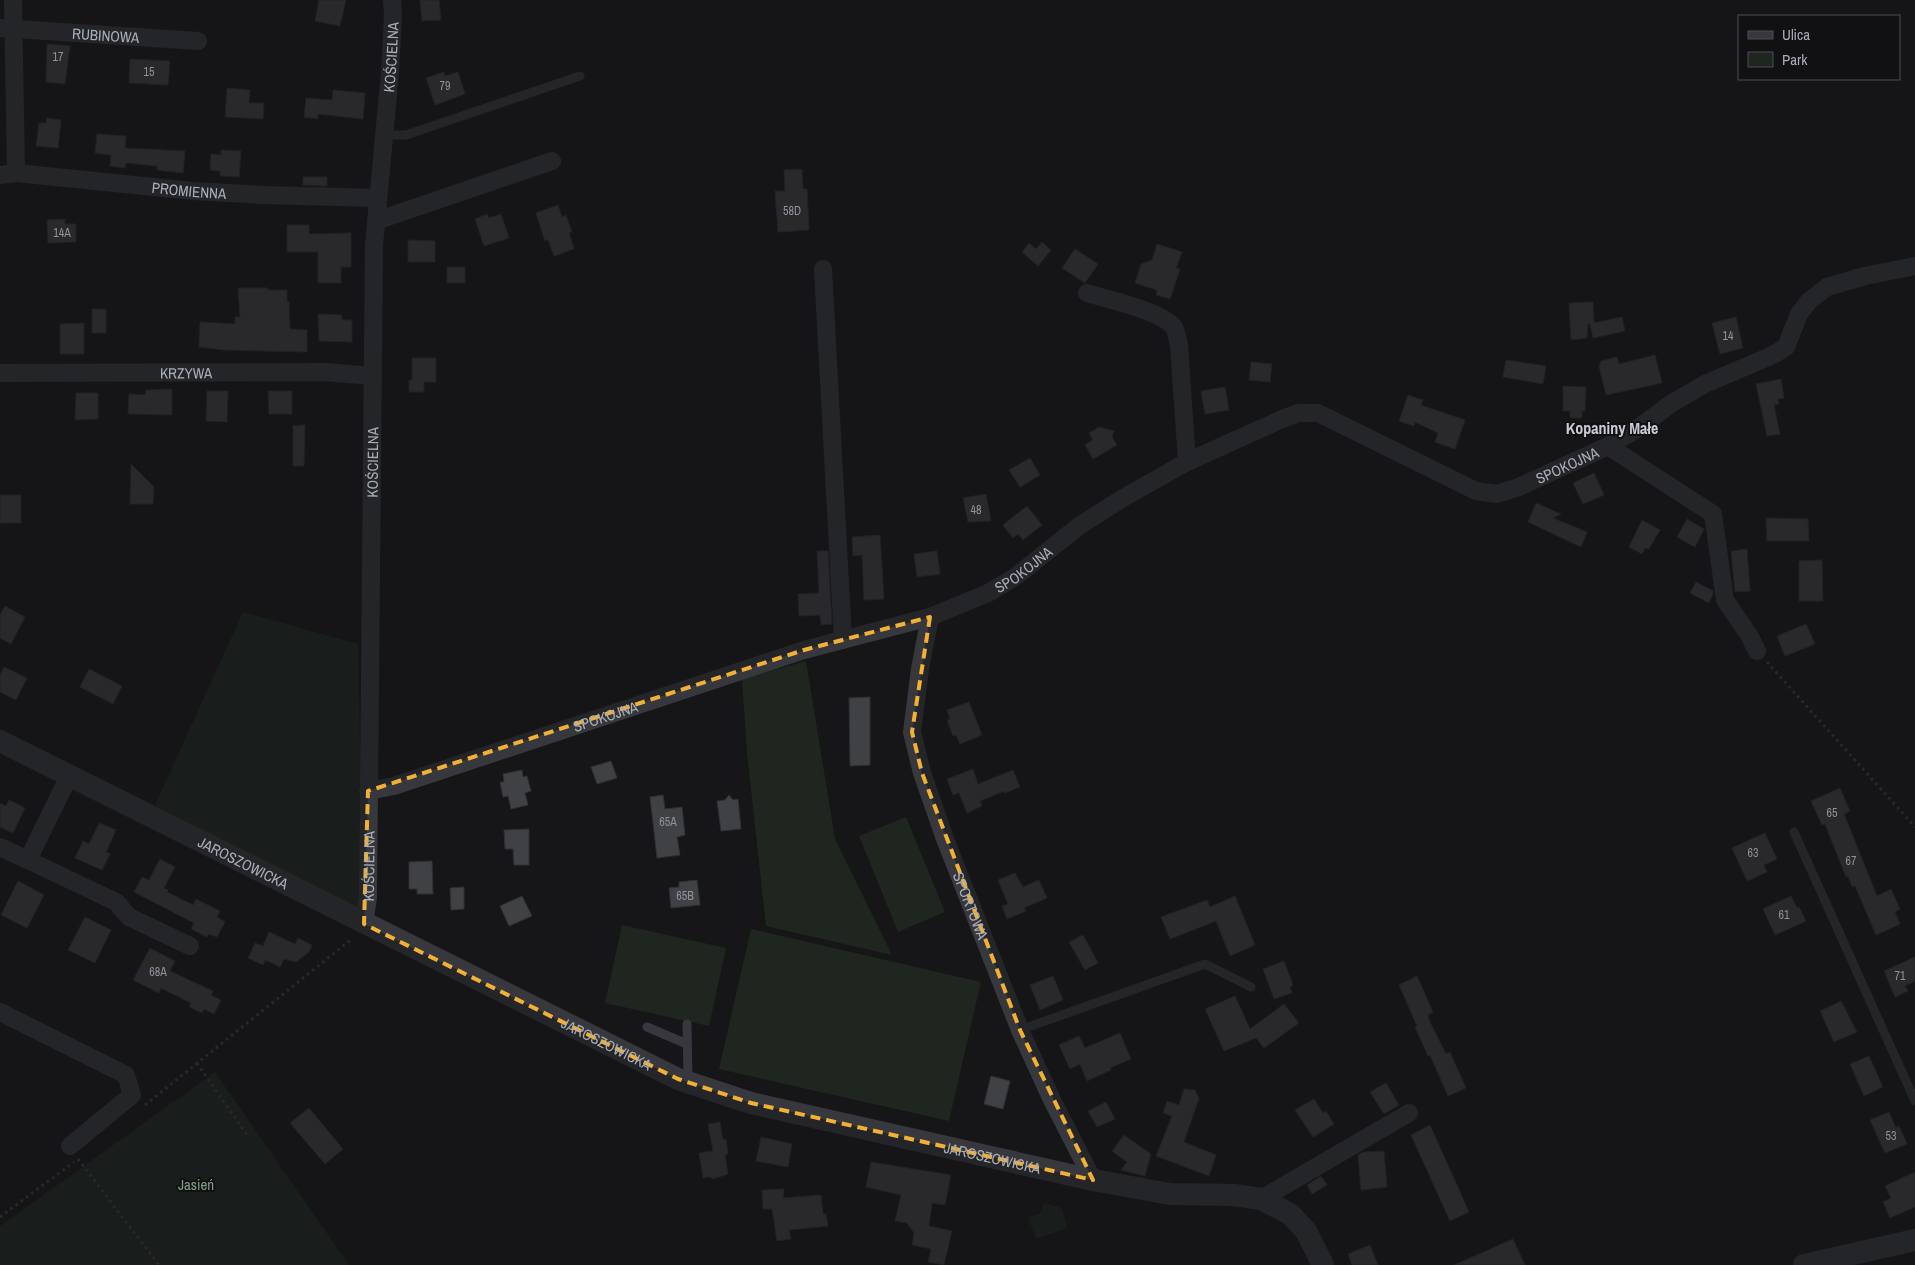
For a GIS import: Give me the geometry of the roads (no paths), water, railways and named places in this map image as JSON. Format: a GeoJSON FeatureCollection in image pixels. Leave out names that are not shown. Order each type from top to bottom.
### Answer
{"type":"FeatureCollection","features":[{"type":"Feature","properties":{"kind":"street"},"geometry":{"type":"LineString","coordinates":[[8,174],[6,28],[13,0]]}},
{"type":"Feature","properties":{"kind":"street","name":"KOŚCIELNA"},"geometry":{"type":"LineString","coordinates":[[364,924],[368,898],[372,376],[376,221],[390,72],[392,0]]}},
{"type":"Feature","properties":{"kind":"street","name":"RUBINOWA"},"geometry":{"type":"LineString","coordinates":[[6,28],[198,41]]}},
{"type":"Feature","properties":{"kind":"street"},"geometry":{"type":"LineString","coordinates":[[376,221],[552,161]]}},
{"type":"Feature","properties":{"kind":"street","name":"PROMIENNA"},"geometry":{"type":"LineString","coordinates":[[8,174],[193,191],[378,198]]}},
{"type":"Feature","properties":{"kind":"street","name":"SPOKOJNA"},"geometry":{"type":"LineString","coordinates":[[368,791],[394,786],[804,650],[930,617],[988,593],[1015,577],[1079,526],[1123,498],[1187,462],[1298,413],[1318,413],[1476,491],[1497,494],[1519,487],[1608,446],[1638,429],[1672,403],[1705,384],[1741,370],[1786,347],[1799,314],[1809,301],[1827,287],[1865,276],[1915,266]]}},
{"type":"Feature","properties":{"kind":"street"},"geometry":{"type":"LineString","coordinates":[[823,269],[843,640]]}},
{"type":"Feature","properties":{"kind":"street"},"geometry":{"type":"LineString","coordinates":[[1087,293],[1138,308],[1166,320],[1174,328],[1179,344],[1187,462]]}},
{"type":"Feature","properties":{"kind":"street","name":"KRZYWA"},"geometry":{"type":"LineString","coordinates":[[0,373],[326,372],[372,376]]}},
{"type":"Feature","properties":{"kind":"street"},"geometry":{"type":"LineString","coordinates":[[1608,446],[1713,514],[1725,600],[1749,635],[1757,651]]}},
{"type":"Feature","properties":{"kind":"street","name":"SPORTOWA"},"geometry":{"type":"LineString","coordinates":[[930,617],[920,669],[912,732],[922,773],[945,839],[1020,1030],[1052,1100],[1093,1180]]}},
{"type":"Feature","properties":{"kind":"street","name":"JAROSZOWICKA"},"geometry":{"type":"LineString","coordinates":[[0,741],[678,1079],[751,1103],[1093,1180],[1170,1194],[1234,1195],[1261,1199],[1290,1214],[1306,1231],[1324,1265]]}},
{"type":"Feature","properties":{"kind":"street"},"geometry":{"type":"LineString","coordinates":[[28,860],[69,776]]}},
{"type":"Feature","properties":{"kind":"street"},"geometry":{"type":"LineString","coordinates":[[0,847],[116,902],[129,917],[190,946]]}},
{"type":"Feature","properties":{"kind":"street"},"geometry":{"type":"LineString","coordinates":[[0,1012],[126,1075],[132,1095],[70,1146]]}},
{"type":"Feature","properties":{"kind":"street"},"geometry":{"type":"LineString","coordinates":[[1261,1199],[1409,1113]]}},
{"type":"Feature","properties":{"kind":"street"},"geometry":{"type":"LineString","coordinates":[[1804,1265],[1840,1261],[1915,1240]]}},
{"type":"Feature","properties":{"kind":"lane"},"geometry":{"type":"LineString","coordinates":[[384,135],[406,134],[580,76]]}},
{"type":"Feature","properties":{"kind":"lane"},"geometry":{"type":"LineString","coordinates":[[1794,832],[1915,1101]]}},
{"type":"Feature","properties":{"kind":"lane"},"geometry":{"type":"LineString","coordinates":[[1020,1030],[1205,964],[1251,987]]}},
{"type":"Feature","properties":{"kind":"lane"},"geometry":{"type":"LineString","coordinates":[[686,1024],[688,1082]]}},
{"type":"Feature","properties":{"kind":"lane"},"geometry":{"type":"LineString","coordinates":[[647,1027],[687,1044]]}},
{"type":"Feature","properties":{"kind":"district","name":"Kopaniny Małe"},"geometry":{"type":"Point","coordinates":[1612,428]}},
{"type":"Feature","properties":{"kind":"park label","name":"Jasień"},"geometry":{"type":"Point","coordinates":[196,1184]}}]}
